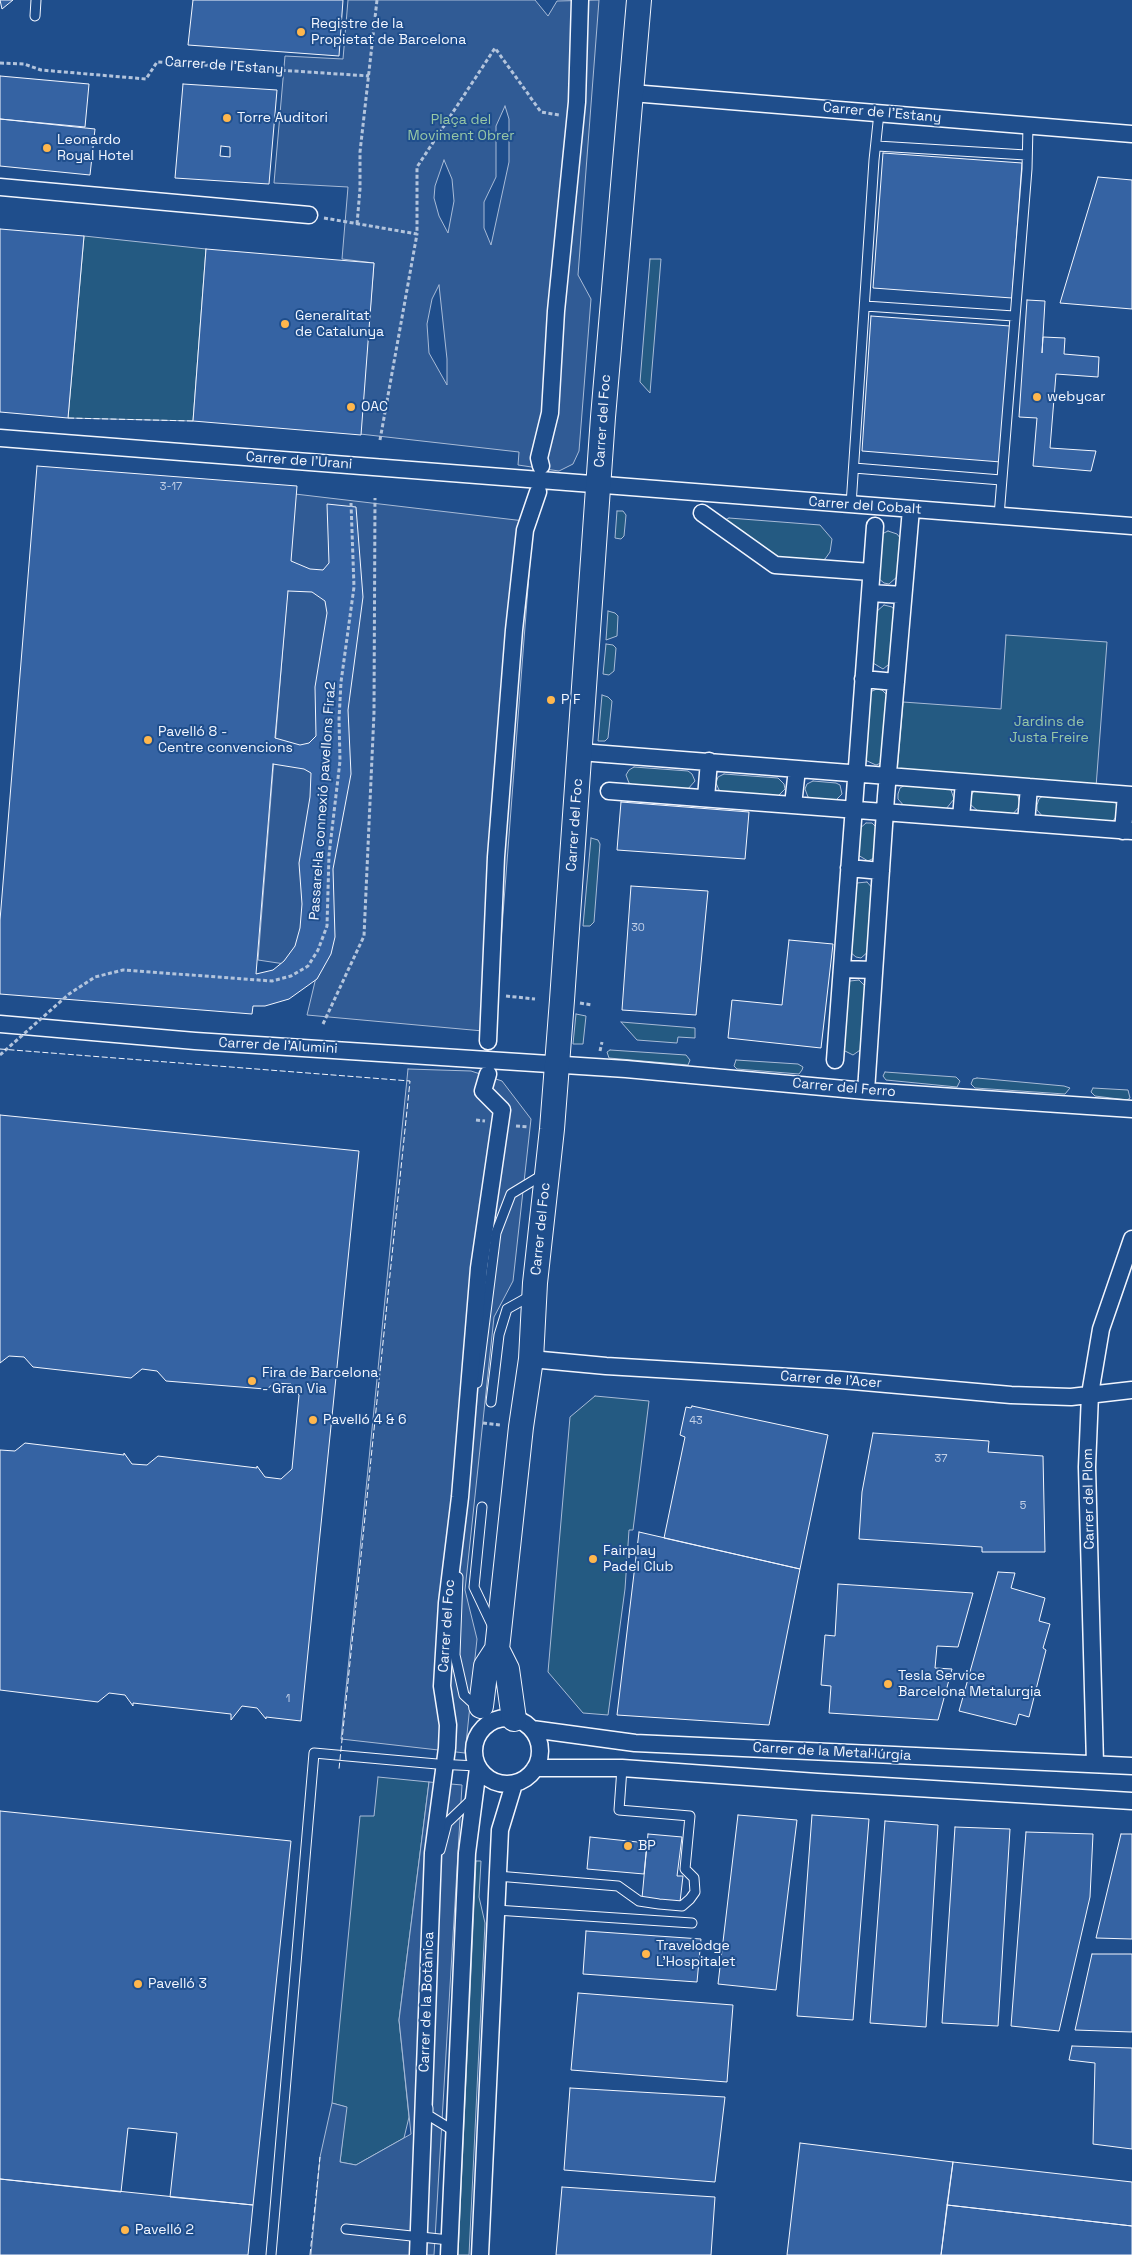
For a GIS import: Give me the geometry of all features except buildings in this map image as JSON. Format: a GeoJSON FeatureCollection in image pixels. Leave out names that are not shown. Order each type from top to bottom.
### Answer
{"type":"FeatureCollection","features":[{"type":"Feature","properties":{"kind":"street"},"geometry":{"type":"LineString","coordinates":[[540,462],[550,413],[556,310],[575,118],[580,44],[578,17],[580,0]]}},
{"type":"Feature","properties":{"kind":"street","name":"Carrer del Foc"},"geometry":{"type":"LineString","coordinates":[[481,1731],[481,1709],[486,1666],[498,1644],[531,1359],[534,1294],[547,1172],[580,752],[598,485],[639,0]]}},
{"type":"Feature","properties":{"kind":"street","name":"Carrer de l'Estany"},"geometry":{"type":"LineString","coordinates":[[632,93],[1132,134]]}},
{"type":"Feature","properties":{"kind":"street"},"geometry":{"type":"LineString","coordinates":[[0,187],[309,215]]}},
{"type":"Feature","properties":{"kind":"street","name":"Carrer de l'Urani"},"geometry":{"type":"LineString","coordinates":[[0,438],[598,485]]}},
{"type":"Feature","properties":{"kind":"street","name":"Carrer del Cobalt"},"geometry":{"type":"LineString","coordinates":[[598,485],[1132,526]]}},
{"type":"Feature","properties":{"kind":"street"},"geometry":{"type":"LineString","coordinates":[[489,1040],[496,857],[514,630],[525,530],[536,496]]}},
{"type":"Feature","properties":{"kind":"street"},"geometry":{"type":"LineString","coordinates":[[866,1091],[885,812],[910,509]]}},
{"type":"Feature","properties":{"kind":"street"},"geometry":{"type":"LineString","coordinates":[[702,513],[775,565],[872,572]]}},
{"type":"Feature","properties":{"kind":"street"},"geometry":{"type":"LineString","coordinates":[[835,1060],[875,526]]}},
{"type":"Feature","properties":{"kind":"street"},"geometry":{"type":"LineString","coordinates":[[870,593],[903,594]]}},
{"type":"Feature","properties":{"kind":"street"},"geometry":{"type":"LineString","coordinates":[[863,679],[896,682]]}},
{"type":"Feature","properties":{"kind":"street"},"geometry":{"type":"LineString","coordinates":[[580,752],[1129,795],[1128,831],[609,790]]}},
{"type":"Feature","properties":{"kind":"street"},"geometry":{"type":"LineString","coordinates":[[706,798],[709,761]]}},
{"type":"Feature","properties":{"kind":"street"},"geometry":{"type":"LineString","coordinates":[[793,805],[797,769]]}},
{"type":"Feature","properties":{"kind":"street"},"geometry":{"type":"LineString","coordinates":[[961,818],[964,782]]}},
{"type":"Feature","properties":{"kind":"street"},"geometry":{"type":"LineString","coordinates":[[1026,823],[1029,787]]}},
{"type":"Feature","properties":{"kind":"street"},"geometry":{"type":"LineString","coordinates":[[849,868],[881,871]]}},
{"type":"Feature","properties":{"kind":"street"},"geometry":{"type":"LineString","coordinates":[[842,969],[874,970]]}},
{"type":"Feature","properties":{"kind":"street","name":"Carrer de l'Alumini"},"geometry":{"type":"LineString","coordinates":[[0,1024],[195,1041],[556,1065]]}},
{"type":"Feature","properties":{"kind":"street","name":"Carrer del Ferro"},"geometry":{"type":"LineString","coordinates":[[556,1065],[626,1068],[866,1091],[1132,1109]]}},
{"type":"Feature","properties":{"kind":"street","name":"Carrer del Foc"},"geometry":{"type":"LineString","coordinates":[[446,1758],[448,1725],[442,1686],[447,1603],[460,1497],[479,1268],[502,1110],[483,1091],[488,1074]]}},
{"type":"Feature","properties":{"kind":"street","name":"Carrer del Plom"},"geometry":{"type":"LineString","coordinates":[[1095,1764],[1087,1467],[1090,1394],[1101,1329],[1132,1240]]}},
{"type":"Feature","properties":{"kind":"street","name":"Carrer de l'Acer"},"geometry":{"type":"LineString","coordinates":[[531,1359],[606,1366],[841,1380],[1011,1395],[1071,1397],[1132,1390]]}},
{"type":"Feature","properties":{"kind":"street"},"geometry":{"type":"LineString","coordinates":[[478,1767],[494,1782],[514,1784],[530,1776],[535,1768],[540,1748],[523,1724],[498,1644]]}},
{"type":"Feature","properties":{"kind":"street"},"geometry":{"type":"LineString","coordinates":[[449,2247],[467,1854],[478,1767],[474,1754],[476,1742],[481,1731],[492,1722],[523,1724]]}},
{"type":"Feature","properties":{"kind":"street","name":"Carrer de la Metal·lúrgia"},"geometry":{"type":"LineString","coordinates":[[523,1724],[635,1743],[1132,1766]]}},
{"type":"Feature","properties":{"kind":"street","name":"Carrer de la Botànica"},"geometry":{"type":"LineString","coordinates":[[418,2255],[433,1853],[446,1758]]}},
{"type":"Feature","properties":{"kind":"street"},"geometry":{"type":"LineString","coordinates":[[535,1768],[622,1768],[826,1783],[1132,1801]]}},
{"type":"Feature","properties":{"kind":"street"},"geometry":{"type":"LineString","coordinates":[[480,2255],[500,1830],[514,1784]]}},
{"type":"Feature","properties":{"kind":"lane"},"geometry":{"type":"LineString","coordinates":[[35,16],[36,0]]}},
{"type":"Feature","properties":{"kind":"lane"},"geometry":{"type":"LineString","coordinates":[[851,504],[874,160],[880,113]]}},
{"type":"Feature","properties":{"kind":"lane"},"geometry":{"type":"LineString","coordinates":[[999,516],[1028,126]]}},
{"type":"Feature","properties":{"kind":"lane"},"geometry":{"type":"LineString","coordinates":[[877,146],[1026,155]]}},
{"type":"Feature","properties":{"kind":"lane"},"geometry":{"type":"LineString","coordinates":[[865,306],[1014,316]]}},
{"type":"Feature","properties":{"kind":"lane"},"geometry":{"type":"LineString","coordinates":[[854,468],[1002,480]]}},
{"type":"Feature","properties":{"kind":"lane"},"geometry":{"type":"LineString","coordinates":[[481,1709],[464,1695],[455,1655],[457,1587],[484,1318],[496,1233],[511,1194],[547,1172]]}},
{"type":"Feature","properties":{"kind":"lane"},"geometry":{"type":"LineString","coordinates":[[491,1402],[499,1335],[507,1309],[534,1294]]}},
{"type":"Feature","properties":{"kind":"lane"},"geometry":{"type":"LineString","coordinates":[[482,1507],[474,1587],[498,1644]]}},
{"type":"Feature","properties":{"kind":"lane"},"geometry":{"type":"LineString","coordinates":[[271,2255],[314,1753],[446,1758],[478,1767]]}},
{"type":"Feature","properties":{"kind":"lane"},"geometry":{"type":"LineString","coordinates":[[497,1876],[618,1886],[638,1901],[682,1906],[695,1892],[694,1878],[686,1869],[690,1816],[619,1810],[622,1768]]}},
{"type":"Feature","properties":{"kind":"lane"},"geometry":{"type":"LineString","coordinates":[[454,2131],[428,2115],[440,1853],[447,1823],[475,1796]]}},
{"type":"Feature","properties":{"kind":"lane"},"geometry":{"type":"LineString","coordinates":[[496,1910],[692,1923]]}},
{"type":"Feature","properties":{"kind":"lane"},"geometry":{"type":"LineString","coordinates":[[346,2229],[418,2237],[449,2247]]}},
{"type":"Feature","properties":{"kind":"path"},"geometry":{"type":"LineString","coordinates":[[357,224],[360,189],[360,152],[377,0]]}},
{"type":"Feature","properties":{"kind":"path"},"geometry":{"type":"LineString","coordinates":[[380,440],[417,234],[417,168],[495,48],[541,112],[575,118]]}},
{"type":"Feature","properties":{"kind":"path","name":"Carrer de l'Estany"},"geometry":{"type":"LineString","coordinates":[[0,63],[24,64],[41,70],[146,79],[157,62],[369,76]]}},
{"type":"Feature","properties":{"kind":"path"},"geometry":{"type":"LineString","coordinates":[[309,215],[417,234]]}},
{"type":"Feature","properties":{"kind":"path"},"geometry":{"type":"LineString","coordinates":[[323,1024],[364,936],[374,713],[375,498]]}},
{"type":"Feature","properties":{"kind":"path","name":"Passarel·la connexió pavellons Fira2"},"geometry":{"type":"LineString","coordinates":[[0,1055],[68,994],[95,977],[123,970],[272,981],[291,976],[308,966],[318,950],[327,926],[329,856],[340,761],[341,682],[354,587],[351,503]]}},
{"type":"Feature","properties":{"kind":"path"},"geometry":{"type":"LineString","coordinates":[[501,996],[536,999]]}},
{"type":"Feature","properties":{"kind":"path"},"geometry":{"type":"LineString","coordinates":[[580,1003],[592,1005]]}},
{"type":"Feature","properties":{"kind":"path"},"geometry":{"type":"LineString","coordinates":[[599,1053],[602,1042]]}},
{"type":"Feature","properties":{"kind":"green space"},"geometry":{"type":"Polygon","coordinates":[[[84,236],[206,249],[193,421],[68,418],[84,236]]]}},
{"type":"Feature","properties":{"kind":"green space"},"geometry":{"type":"Polygon","coordinates":[[[650,259],[661,259],[650,393],[640,382],[650,259]]]}},
{"type":"Feature","properties":{"kind":"green space"},"geometry":{"type":"Polygon","coordinates":[[[617,511],[623,511],[626,515],[624,536],[621,539],[615,538],[617,511]]]}},
{"type":"Feature","properties":{"kind":"green space"},"geometry":{"type":"Polygon","coordinates":[[[729,518],[820,525],[832,539],[830,552],[825,559],[815,563],[781,560],[725,520],[729,518]]]}},
{"type":"Feature","properties":{"kind":"green space"},"geometry":{"type":"Polygon","coordinates":[[[888,531],[897,534],[901,539],[898,576],[889,584],[884,583],[878,578],[882,534],[888,531]]]}},
{"type":"Feature","properties":{"kind":"green space"},"geometry":{"type":"Polygon","coordinates":[[[884,605],[892,607],[896,612],[893,661],[883,669],[873,663],[872,658],[876,612],[884,605]]]}},
{"type":"Feature","properties":{"kind":"green space"},"geometry":{"type":"Polygon","coordinates":[[[608,611],[618,616],[617,636],[606,640],[608,611]]]}},
{"type":"Feature","properties":{"kind":"green space","name":"Jardins de Justa Freire"},"geometry":{"type":"Polygon","coordinates":[[[1006,635],[1107,642],[1096,787],[897,772],[903,702],[1001,709],[1006,635]]]}},
{"type":"Feature","properties":{"kind":"green space"},"geometry":{"type":"Polygon","coordinates":[[[606,644],[613,645],[616,648],[614,671],[609,675],[603,674],[606,644]]]}},
{"type":"Feature","properties":{"kind":"green space"},"geometry":{"type":"Polygon","coordinates":[[[877,689],[882,690],[890,698],[881,763],[876,765],[865,760],[868,696],[877,689]]]}},
{"type":"Feature","properties":{"kind":"green space"},"geometry":{"type":"Polygon","coordinates":[[[602,695],[612,701],[608,738],[605,741],[598,741],[602,695]]]}},
{"type":"Feature","properties":{"kind":"green space"},"geometry":{"type":"Polygon","coordinates":[[[634,767],[688,771],[692,774],[695,781],[687,790],[633,785],[629,783],[626,775],[634,767]]]}},
{"type":"Feature","properties":{"kind":"green space"},"geometry":{"type":"Polygon","coordinates":[[[724,774],[778,778],[784,784],[785,789],[777,797],[723,793],[719,790],[716,783],[718,777],[724,774]]]}},
{"type":"Feature","properties":{"kind":"green space"},"geometry":{"type":"Polygon","coordinates":[[[813,781],[836,783],[840,785],[842,794],[835,801],[812,799],[808,797],[805,789],[807,784],[813,781]]]}},
{"type":"Feature","properties":{"kind":"green space"},"geometry":{"type":"Polygon","coordinates":[[[907,784],[946,786],[951,790],[954,799],[946,809],[905,807],[898,799],[898,794],[900,788],[907,784]]]}},
{"type":"Feature","properties":{"kind":"green space"},"geometry":{"type":"Polygon","coordinates":[[[980,789],[1013,792],[1018,796],[1020,806],[1011,816],[979,812],[970,804],[970,798],[973,792],[980,789]]]}},
{"type":"Feature","properties":{"kind":"green space"},"geometry":{"type":"Polygon","coordinates":[[[1045,794],[1111,800],[1117,804],[1119,814],[1110,824],[1044,818],[1037,810],[1037,805],[1039,799],[1045,794]]]}},
{"type":"Feature","properties":{"kind":"green space"},"geometry":{"type":"Polygon","coordinates":[[[866,823],[872,823],[879,830],[874,858],[868,861],[858,855],[858,830],[866,823]]]}},
{"type":"Feature","properties":{"kind":"green space"},"geometry":{"type":"Polygon","coordinates":[[[591,838],[598,840],[600,844],[594,922],[590,926],[583,926],[591,838]]]}},
{"type":"Feature","properties":{"kind":"green space"},"geometry":{"type":"Polygon","coordinates":[[[867,882],[874,890],[870,950],[861,958],[856,957],[850,952],[853,889],[857,883],[867,882]]]}},
{"type":"Feature","properties":{"kind":"green space"},"geometry":{"type":"Polygon","coordinates":[[[859,980],[867,988],[863,1048],[853,1055],[843,1050],[846,986],[850,981],[859,980]]]}},
{"type":"Feature","properties":{"kind":"green space"},"geometry":{"type":"Polygon","coordinates":[[[576,1014],[586,1016],[583,1044],[573,1044],[576,1014]]]}},
{"type":"Feature","properties":{"kind":"green space"},"geometry":{"type":"Polygon","coordinates":[[[621,1022],[695,1028],[695,1038],[678,1037],[677,1043],[637,1040],[621,1022]]]}},
{"type":"Feature","properties":{"kind":"green space"},"geometry":{"type":"Polygon","coordinates":[[[610,1050],[686,1055],[690,1060],[688,1065],[609,1058],[607,1052],[610,1050]]]}},
{"type":"Feature","properties":{"kind":"green space"},"geometry":{"type":"Polygon","coordinates":[[[736,1060],[798,1064],[803,1067],[799,1074],[737,1069],[734,1066],[736,1060]]]}},
{"type":"Feature","properties":{"kind":"green space"},"geometry":{"type":"Polygon","coordinates":[[[885,1072],[956,1077],[960,1081],[957,1087],[886,1080],[883,1076],[885,1072]]]}},
{"type":"Feature","properties":{"kind":"green space"},"geometry":{"type":"Polygon","coordinates":[[[973,1079],[1070,1088],[1065,1094],[975,1088],[971,1084],[973,1079]]]}},
{"type":"Feature","properties":{"kind":"green space"},"geometry":{"type":"Polygon","coordinates":[[[1093,1088],[1128,1090],[1130,1098],[1127,1100],[1095,1096],[1091,1092],[1093,1088]]]}},
{"type":"Feature","properties":{"kind":"green space","name":"Fairplay Padel Club"},"geometry":{"type":"Polygon","coordinates":[[[595,1396],[649,1401],[633,1530],[629,1530],[625,1589],[608,1715],[583,1713],[548,1672],[570,1417],[595,1396]]]}},
{"type":"Feature","properties":{"kind":"green space"},"geometry":{"type":"Polygon","coordinates":[[[378,1777],[429,1782],[399,2020],[409,2117],[404,2138],[356,2165],[340,2162],[346,2107],[332,2103],[360,1816],[374,1816],[378,1777]]]}},
{"type":"Feature","properties":{"kind":"green space"},"geometry":{"type":"Polygon","coordinates":[[[476,1861],[481,1861],[479,1897],[485,1923],[469,2255],[458,2255],[476,1861]]]}},
{"type":"Feature","properties":{"kind":"shaded area","name":"Plaça del Moviment Obrer"},"geometry":{"type":"Polygon","coordinates":[[[348,0],[535,0],[548,16],[557,1],[599,0],[578,275],[591,299],[579,451],[573,464],[559,471],[518,465],[519,452],[360,434],[374,263],[342,259],[348,187],[274,183],[285,56],[343,59],[348,0]],[[505,106],[496,126],[496,177],[484,202],[484,228],[491,245],[509,162],[509,119],[505,106]],[[444,160],[435,186],[434,198],[439,216],[448,233],[454,201],[452,179],[444,160]],[[439,285],[432,299],[427,324],[429,353],[447,385],[447,359],[439,285]]]}},
{"type":"Feature","properties":{"kind":"shaded area"},"geometry":{"type":"Polygon","coordinates":[[[295,494],[533,522],[494,1032],[307,1015],[318,969],[258,960],[295,494]]]}},
{"type":"Feature","properties":{"kind":"shaded area"},"geometry":{"type":"Polygon","coordinates":[[[408,1069],[471,1071],[502,1081],[531,1119],[513,1281],[494,1317],[465,1590],[477,1639],[465,1753],[341,1739],[408,1069]]]}},
{"type":"Feature","properties":{"kind":"shaded area"},"geometry":{"type":"Polygon","coordinates":[[[429,1782],[462,1785],[434,2255],[311,2255],[320,2157],[332,2103],[347,2107],[340,2162],[356,2165],[411,2134],[399,2020],[429,1782]]]}},
{"type":"Feature","properties":{"kind":"fence"},"geometry":{"type":"LineString","coordinates":[[68,418],[193,421]]}},
{"type":"Feature","properties":{"kind":"fence"},"geometry":{"type":"LineString","coordinates":[[0,1049],[410,1081],[339,1769]]}},
{"type":"Feature","properties":{"kind":"fence"},"geometry":{"type":"LineString","coordinates":[[310,2255],[320,2157]]}},
{"type":"Feature","properties":{"kind":"place","name":"Registre de la Propietat de Barcelona"},"geometry":{"type":"Point","coordinates":[301,32]}},
{"type":"Feature","properties":{"kind":"place","name":"Torre Auditori"},"geometry":{"type":"Point","coordinates":[227,118]}},
{"type":"Feature","properties":{"kind":"place","name":"Leonardo Royal Hotel"},"geometry":{"type":"Point","coordinates":[47,148]}},
{"type":"Feature","properties":{"kind":"place","name":"Generalitat de Catalunya"},"geometry":{"type":"Point","coordinates":[285,324]}},
{"type":"Feature","properties":{"kind":"place","name":"webycar"},"geometry":{"type":"Point","coordinates":[1037,397]}},
{"type":"Feature","properties":{"kind":"place","name":"OAC"},"geometry":{"type":"Point","coordinates":[351,407]}},
{"type":"Feature","properties":{"kind":"place","name":"P F"},"geometry":{"type":"Point","coordinates":[551,700]}},
{"type":"Feature","properties":{"kind":"place","name":"Pavelló 8 - Centre convencions"},"geometry":{"type":"Point","coordinates":[148,740]}},
{"type":"Feature","properties":{"kind":"place","name":"Fira de Barcelona - Gran Via"},"geometry":{"type":"Point","coordinates":[252,1381]}},
{"type":"Feature","properties":{"kind":"place","name":"Pavelló 4 & 6"},"geometry":{"type":"Point","coordinates":[313,1420]}},
{"type":"Feature","properties":{"kind":"place","name":"Fairplay Padel Club"},"geometry":{"type":"Point","coordinates":[593,1559]}},
{"type":"Feature","properties":{"kind":"place","name":"Tesla Service Barcelona Metalurgia"},"geometry":{"type":"Point","coordinates":[888,1684]}},
{"type":"Feature","properties":{"kind":"place","name":"BP"},"geometry":{"type":"Point","coordinates":[628,1846]}},
{"type":"Feature","properties":{"kind":"place","name":"Travelodge L'Hospitalet"},"geometry":{"type":"Point","coordinates":[646,1954]}},
{"type":"Feature","properties":{"kind":"place","name":"Pavelló 3"},"geometry":{"type":"Point","coordinates":[138,1984]}},
{"type":"Feature","properties":{"kind":"place","name":"Pavelló 2"},"geometry":{"type":"Point","coordinates":[125,2230]}}]}
